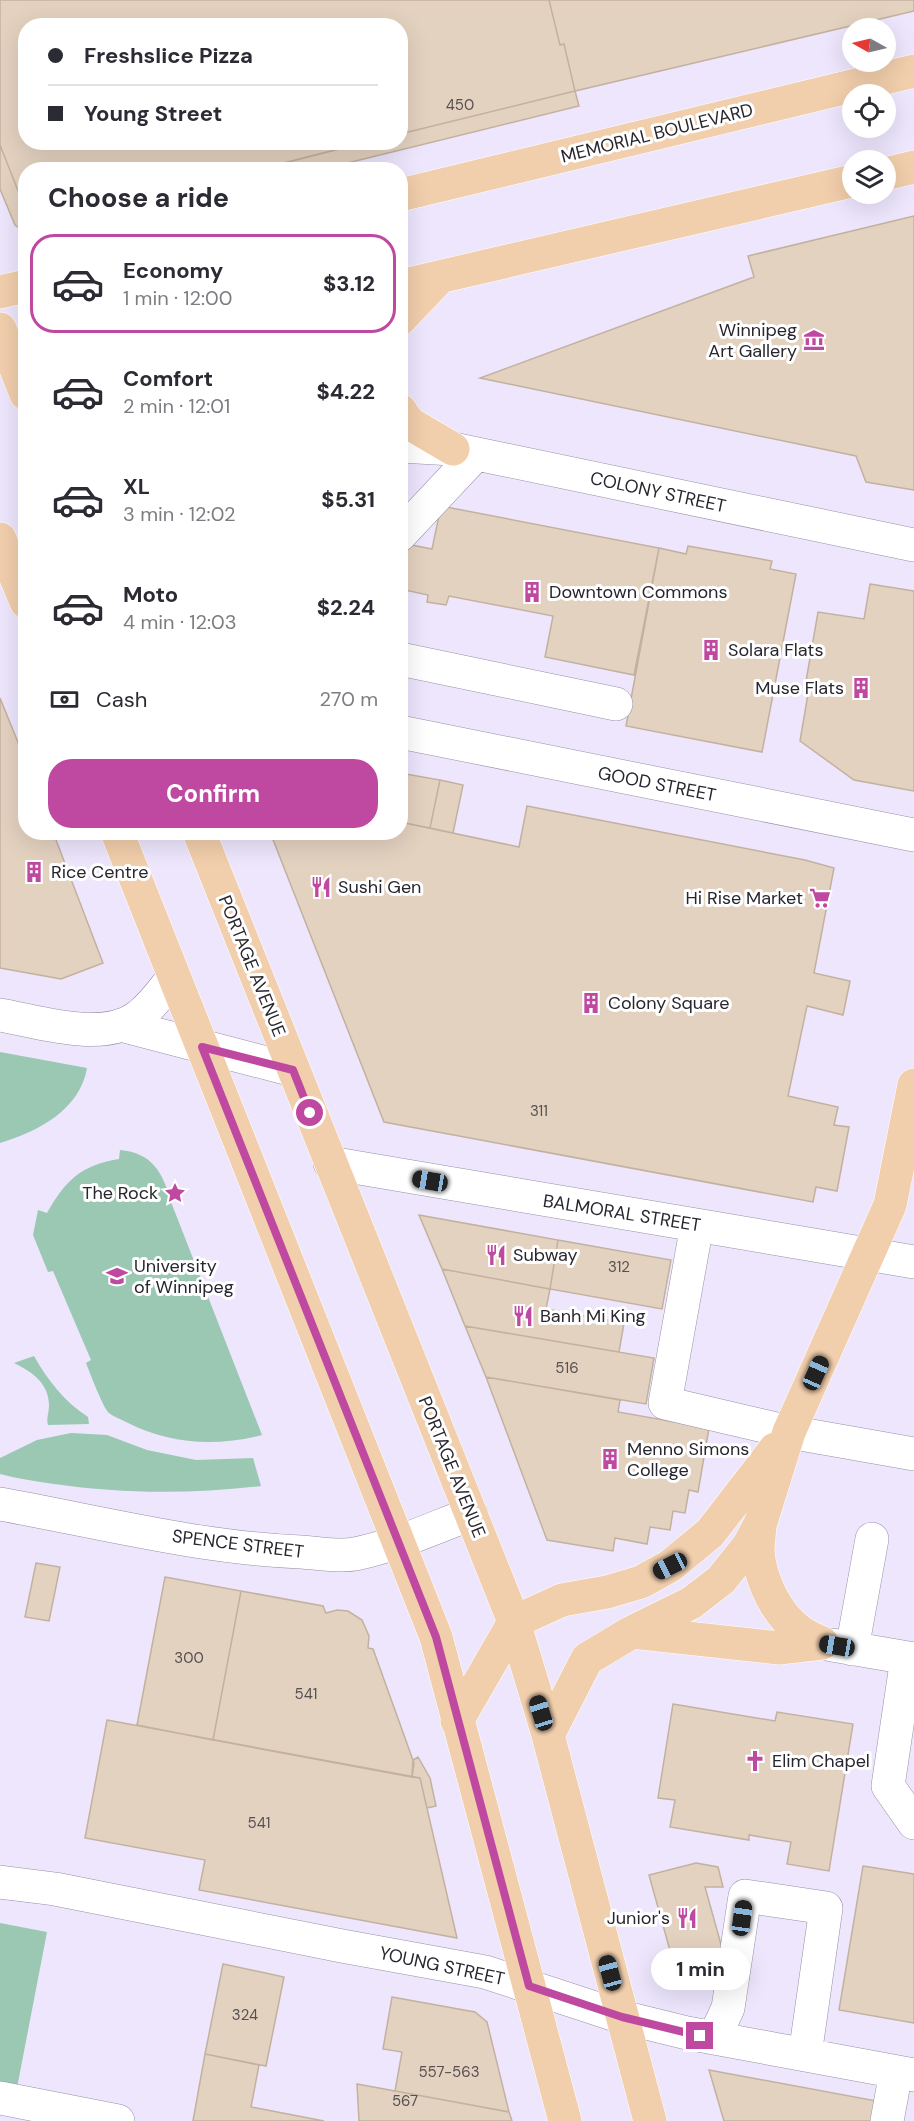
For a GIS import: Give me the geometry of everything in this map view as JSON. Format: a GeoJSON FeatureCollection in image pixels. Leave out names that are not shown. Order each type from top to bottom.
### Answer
{"type":"FeatureCollection","features":[{"type":"Feature","properties":{"kind":"main road","name":"MEMORIAL BOULEVARD"},"geometry":{"type":"LineString","coordinates":[[408,193],[914,71]]}},
{"type":"Feature","properties":{"kind":"main road"},"geometry":{"type":"LineString","coordinates":[[896,171],[914,167]]}},
{"type":"Feature","properties":{"kind":"main road"},"geometry":{"type":"LineString","coordinates":[[408,284],[842,183]]}},
{"type":"Feature","properties":{"kind":"main road"},"geometry":{"type":"LineString","coordinates":[[408,311],[440,278]]}},
{"type":"Feature","properties":{"kind":"main road"},"geometry":{"type":"LineString","coordinates":[[0,292],[18,288]]}},
{"type":"Feature","properties":{"kind":"main road"},"geometry":{"type":"LineString","coordinates":[[0,329],[17,376]]}},
{"type":"Feature","properties":{"kind":"main road"},"geometry":{"type":"LineString","coordinates":[[408,420],[464,452]]}},
{"type":"Feature","properties":{"kind":"main road"},"geometry":{"type":"LineString","coordinates":[[0,539],[18,583]]}},
{"type":"Feature","properties":{"kind":"main road"},"geometry":{"type":"LineString","coordinates":[[120,840],[436,1637],[566,2121]]}},
{"type":"Feature","properties":{"kind":"main road","name":"PORTAGE AVENUE"},"geometry":{"type":"LineString","coordinates":[[202,840],[514,1622],[548,1735],[650,2121]]}},
{"type":"Feature","properties":{"kind":"main road"},"geometry":{"type":"LineString","coordinates":[[548,1735],[587,1659],[632,1632],[691,1603],[721,1580],[749,1545],[761,1522],[789,1432],[890,1205],[914,1085]]}},
{"type":"Feature","properties":{"kind":"main road"},"geometry":{"type":"LineString","coordinates":[[457,1721],[514,1622],[562,1600],[607,1592],[641,1582],[670,1566],[710,1533],[789,1432]]}},
{"type":"Feature","properties":{"kind":"main road"},"geometry":{"type":"LineString","coordinates":[[761,1522],[758,1551],[763,1574],[773,1598],[785,1617],[800,1631],[837,1646]]}},
{"type":"Feature","properties":{"kind":"main road"},"geometry":{"type":"LineString","coordinates":[[632,1632],[779,1648],[837,1646]]}},
{"type":"Feature","properties":{"kind":"street","name":"COLONY STREET"},"geometry":{"type":"LineString","coordinates":[[408,447],[464,452],[914,545]]}},
{"type":"Feature","properties":{"kind":"street"},"geometry":{"type":"LineString","coordinates":[[408,525],[464,452]]}},
{"type":"Feature","properties":{"kind":"street"},"geometry":{"type":"LineString","coordinates":[[408,661],[616,704]]}},
{"type":"Feature","properties":{"kind":"street","name":"GOOD STREET"},"geometry":{"type":"LineString","coordinates":[[408,734],[914,835]]}},
{"type":"Feature","properties":{"kind":"street"},"geometry":{"type":"LineString","coordinates":[[0,1015],[84,1030],[99,1030],[121,1025],[139,1017],[174,976]]}},
{"type":"Feature","properties":{"kind":"street"},"geometry":{"type":"LineString","coordinates":[[121,1025],[293,1070]]}},
{"type":"Feature","properties":{"kind":"street","name":"BALMORAL STREET"},"geometry":{"type":"LineString","coordinates":[[330,1163],[914,1262]]}},
{"type":"Feature","properties":{"kind":"street"},"geometry":{"type":"LineString","coordinates":[[698,1226],[665,1403],[789,1432],[914,1454]]}},
{"type":"Feature","properties":{"kind":"street","name":"SPENCE STREET"},"geometry":{"type":"LineString","coordinates":[[0,1504],[189,1540],[275,1551],[353,1554],[399,1541],[471,1514]]}},
{"type":"Feature","properties":{"kind":"street"},"geometry":{"type":"LineString","coordinates":[[872,1539],[837,1646],[910,1659],[888,1786],[914,1823]]}},
{"type":"Feature","properties":{"kind":"street","name":"YOUNG STREET"},"geometry":{"type":"LineString","coordinates":[[0,1882],[55,1888],[331,1944],[486,1972],[622,2017],[714,2038],[905,2073]]}},
{"type":"Feature","properties":{"kind":"street"},"geometry":{"type":"LineString","coordinates":[[714,2038],[729,2008],[745,1896],[826,1908],[805,2055]]}},
{"type":"Feature","properties":{"kind":"street"},"geometry":{"type":"LineString","coordinates":[[887,2121],[905,2073]]}},
{"type":"Feature","properties":{"kind":"street"},"geometry":{"type":"LineString","coordinates":[[0,2098],[118,2121]]}},
{"type":"Feature","properties":{"kind":"green space"},"geometry":{"type":"Polygon","coordinates":[[[0,1052],[87,1068],[76,1096],[55,1117],[28,1133],[0,1143],[0,1052]]]}},
{"type":"Feature","properties":{"kind":"green space"},"geometry":{"type":"Polygon","coordinates":[[[120,1150],[140,1155],[160,1173],[262,1435],[210,1442],[175,1439],[158,1435],[113,1416],[103,1404],[86,1363],[91,1360],[53,1271],[48,1272],[33,1235],[38,1210],[47,1213],[60,1192],[76,1176],[94,1165],[119,1159],[120,1150]]]}},
{"type":"Feature","properties":{"kind":"green space"},"geometry":{"type":"Polygon","coordinates":[[[34,1356],[58,1390],[88,1417],[89,1424],[48,1425],[48,1398],[43,1385],[33,1374],[14,1363],[34,1356]]]}},
{"type":"Feature","properties":{"kind":"green space"},"geometry":{"type":"Polygon","coordinates":[[[71,1433],[107,1435],[147,1450],[196,1460],[253,1458],[261,1486],[183,1492],[132,1491],[54,1484],[0,1474],[0,1458],[37,1440],[71,1433]]]}},
{"type":"Feature","properties":{"kind":"green space"},"geometry":{"type":"Polygon","coordinates":[[[0,1923],[47,1932],[16,2093],[0,2090],[0,1923]]]}},
{"type":"Feature","properties":{"kind":"building"},"geometry":{"type":"Polygon","coordinates":[[[0,0],[549,0],[560,45],[564,44],[575,91],[408,132],[408,18],[18,18],[18,150],[336,150],[288,162],[18,162],[18,191],[0,145],[0,0]]]}},
{"type":"Feature","properties":{"kind":"building"},"geometry":{"type":"Polygon","coordinates":[[[549,0],[914,0],[914,11],[884,18],[842,18],[842,28],[575,91],[564,44],[560,45],[549,0]]]}},
{"type":"Feature","properties":{"kind":"building"},"geometry":{"type":"Polygon","coordinates":[[[575,91],[579,106],[408,148],[408,132],[575,91]]]}},
{"type":"Feature","properties":{"kind":"building"},"geometry":{"type":"Polygon","coordinates":[[[0,145],[18,191],[18,227],[0,189],[0,145]]]}},
{"type":"Feature","properties":{"kind":"building"},"geometry":{"type":"Polygon","coordinates":[[[335,150],[400,150],[352,162],[287,162],[335,150]]]}},
{"type":"Feature","properties":{"kind":"building"},"geometry":{"type":"Polygon","coordinates":[[[914,216],[914,490],[866,482],[856,456],[480,378],[754,277],[748,256],[914,216]]]}},
{"type":"Feature","properties":{"kind":"building","name":"Downtown Commons"},"geometry":{"type":"Polygon","coordinates":[[[441,506],[659,548],[634,675],[545,657],[553,616],[449,596],[446,605],[427,602],[428,595],[408,591],[408,544],[432,549],[441,506]]]}},
{"type":"Feature","properties":{"kind":"building","name":"Solara Flats"},"geometry":{"type":"Polygon","coordinates":[[[688,546],[772,561],[770,569],[796,574],[762,752],[626,726],[659,548],[686,554],[688,546]]]}},
{"type":"Feature","properties":{"kind":"building","name":"Muse Flats"},"geometry":{"type":"Polygon","coordinates":[[[870,584],[914,591],[914,791],[854,780],[800,741],[809,688],[805,687],[818,612],[864,619],[870,584]]]}},
{"type":"Feature","properties":{"kind":"building","name":"Rice Centre"},"geometry":{"type":"Polygon","coordinates":[[[0,698],[18,742],[18,840],[56,840],[103,963],[61,979],[0,968],[0,698]]]}},
{"type":"Feature","properties":{"kind":"building"},"geometry":{"type":"Polygon","coordinates":[[[408,774],[440,780],[430,828],[408,824],[408,774]]]}},
{"type":"Feature","properties":{"kind":"building"},"geometry":{"type":"Polygon","coordinates":[[[440,780],[463,785],[453,833],[430,828],[440,780]]]}},
{"type":"Feature","properties":{"kind":"building","name":"Colony Square"},"geometry":{"type":"Polygon","coordinates":[[[527,806],[805,860],[834,868],[814,973],[850,981],[843,1015],[807,1006],[788,1096],[838,1107],[834,1125],[849,1127],[837,1191],[816,1187],[813,1202],[384,1122],[273,840],[408,840],[408,824],[519,847],[527,806]]]}},
{"type":"Feature","properties":{"kind":"building","name":"Subway"},"geometry":{"type":"Polygon","coordinates":[[[419,1215],[558,1240],[550,1289],[442,1269],[419,1215]]]}},
{"type":"Feature","properties":{"kind":"building"},"geometry":{"type":"Polygon","coordinates":[[[558,1240],[671,1260],[662,1309],[550,1289],[558,1240]]]}},
{"type":"Feature","properties":{"kind":"building","name":"Banh Mi King"},"geometry":{"type":"Polygon","coordinates":[[[442,1269],[550,1289],[546,1309],[624,1323],[619,1352],[465,1326],[442,1269]]]}},
{"type":"Feature","properties":{"kind":"building"},"geometry":{"type":"Polygon","coordinates":[[[465,1326],[654,1358],[646,1404],[486,1377],[465,1326]]]}},
{"type":"Feature","properties":{"kind":"building","name":"Menno Simons College"},"geometry":{"type":"Polygon","coordinates":[[[486,1377],[620,1400],[618,1412],[709,1428],[698,1492],[689,1490],[685,1513],[673,1511],[670,1530],[650,1527],[647,1544],[615,1538],[613,1551],[547,1540],[486,1377]]]}},
{"type":"Feature","properties":{"kind":"building"},"geometry":{"type":"Polygon","coordinates":[[[36,1563],[60,1567],[49,1621],[25,1617],[36,1563]]]}},
{"type":"Feature","properties":{"kind":"building"},"geometry":{"type":"Polygon","coordinates":[[[165,1577],[241,1591],[213,1740],[137,1725],[165,1577]]]}},
{"type":"Feature","properties":{"kind":"building"},"geometry":{"type":"Polygon","coordinates":[[[241,1591],[323,1606],[326,1613],[337,1610],[348,1611],[362,1620],[369,1636],[368,1648],[373,1649],[414,1763],[412,1777],[213,1740],[241,1591]]]}},
{"type":"Feature","properties":{"kind":"building","name":"Elim Chapel"},"geometry":{"type":"Polygon","coordinates":[[[673,1704],[775,1721],[777,1712],[853,1724],[829,1871],[787,1864],[791,1842],[749,1835],[749,1840],[670,1827],[675,1800],[658,1798],[673,1704]]]}},
{"type":"Feature","properties":{"kind":"building"},"geometry":{"type":"Polygon","coordinates":[[[107,1720],[420,1778],[457,1938],[199,1890],[205,1860],[85,1838],[107,1720]]]}},
{"type":"Feature","properties":{"kind":"building"},"geometry":{"type":"Polygon","coordinates":[[[418,1757],[430,1778],[436,1806],[427,1808],[420,1778],[412,1777],[413,1760],[418,1757]]]}},
{"type":"Feature","properties":{"kind":"building","name":"Junior's"},"geometry":{"type":"Polygon","coordinates":[[[696,1863],[718,1867],[723,1887],[705,1887],[722,1948],[674,1965],[649,1875],[696,1863]]]}},
{"type":"Feature","properties":{"kind":"building"},"geometry":{"type":"Polygon","coordinates":[[[863,1866],[914,1874],[914,2023],[839,2010],[863,1866]]]}},
{"type":"Feature","properties":{"kind":"building"},"geometry":{"type":"Polygon","coordinates":[[[223,1964],[284,1977],[266,2066],[205,2054],[223,1964]]]}},
{"type":"Feature","properties":{"kind":"building"},"geometry":{"type":"Polygon","coordinates":[[[392,1997],[475,2012],[487,2022],[509,2112],[395,2091],[402,2052],[383,2049],[392,1997]]]}},
{"type":"Feature","properties":{"kind":"building"},"geometry":{"type":"Polygon","coordinates":[[[205,2054],[259,2065],[251,2107],[324,2121],[193,2121],[205,2054]]]}},
{"type":"Feature","properties":{"kind":"building"},"geometry":{"type":"Polygon","coordinates":[[[709,2070],[882,2102],[879,2121],[724,2121],[709,2070]]]}},
{"type":"Feature","properties":{"kind":"building"},"geometry":{"type":"Polygon","coordinates":[[[357,2084],[509,2112],[512,2121],[359,2121],[357,2084]]]}},
{"type":"Feature","properties":{"kind":"place","name":"Winnipeg Art Gallery"},"geometry":{"type":"Point","coordinates":[814,340]}},
{"type":"Feature","properties":{"kind":"place","name":"Downtown Commons"},"geometry":{"type":"Point","coordinates":[532,592]}},
{"type":"Feature","properties":{"kind":"place","name":"Solara Flats"},"geometry":{"type":"Point","coordinates":[711,650]}},
{"type":"Feature","properties":{"kind":"place","name":"Muse Flats"},"geometry":{"type":"Point","coordinates":[861,688]}},
{"type":"Feature","properties":{"kind":"place","name":"Rice Centre"},"geometry":{"type":"Point","coordinates":[34,872]}},
{"type":"Feature","properties":{"kind":"place","name":"Sushi Gen"},"geometry":{"type":"Point","coordinates":[321,887]}},
{"type":"Feature","properties":{"kind":"place","name":"Hi Rise Market"},"geometry":{"type":"Point","coordinates":[820,898]}},
{"type":"Feature","properties":{"kind":"place","name":"Colony Square"},"geometry":{"type":"Point","coordinates":[591,1003]}},
{"type":"Feature","properties":{"kind":"place","name":"The Rock"},"geometry":{"type":"Point","coordinates":[175,1193]}},
{"type":"Feature","properties":{"kind":"place","name":"Subway"},"geometry":{"type":"Point","coordinates":[496,1255]}},
{"type":"Feature","properties":{"kind":"place","name":"University of Winnipeg"},"geometry":{"type":"Point","coordinates":[117,1276]}},
{"type":"Feature","properties":{"kind":"place","name":"Banh Mi King"},"geometry":{"type":"Point","coordinates":[523,1316]}},
{"type":"Feature","properties":{"kind":"place","name":"Menno Simons College"},"geometry":{"type":"Point","coordinates":[610,1459]}},
{"type":"Feature","properties":{"kind":"place","name":"Elim Chapel"},"geometry":{"type":"Point","coordinates":[755,1761]}},
{"type":"Feature","properties":{"kind":"place","name":"Junior's"},"geometry":{"type":"Point","coordinates":[687,1918]}},
{"type":"Feature","properties":{"kind":"route"},"geometry":{"type":"LineString","coordinates":[[310,1113],[293,1070],[202,1047],[436,1637],[529,1986],[622,2017],[700,2036]]}}]}
